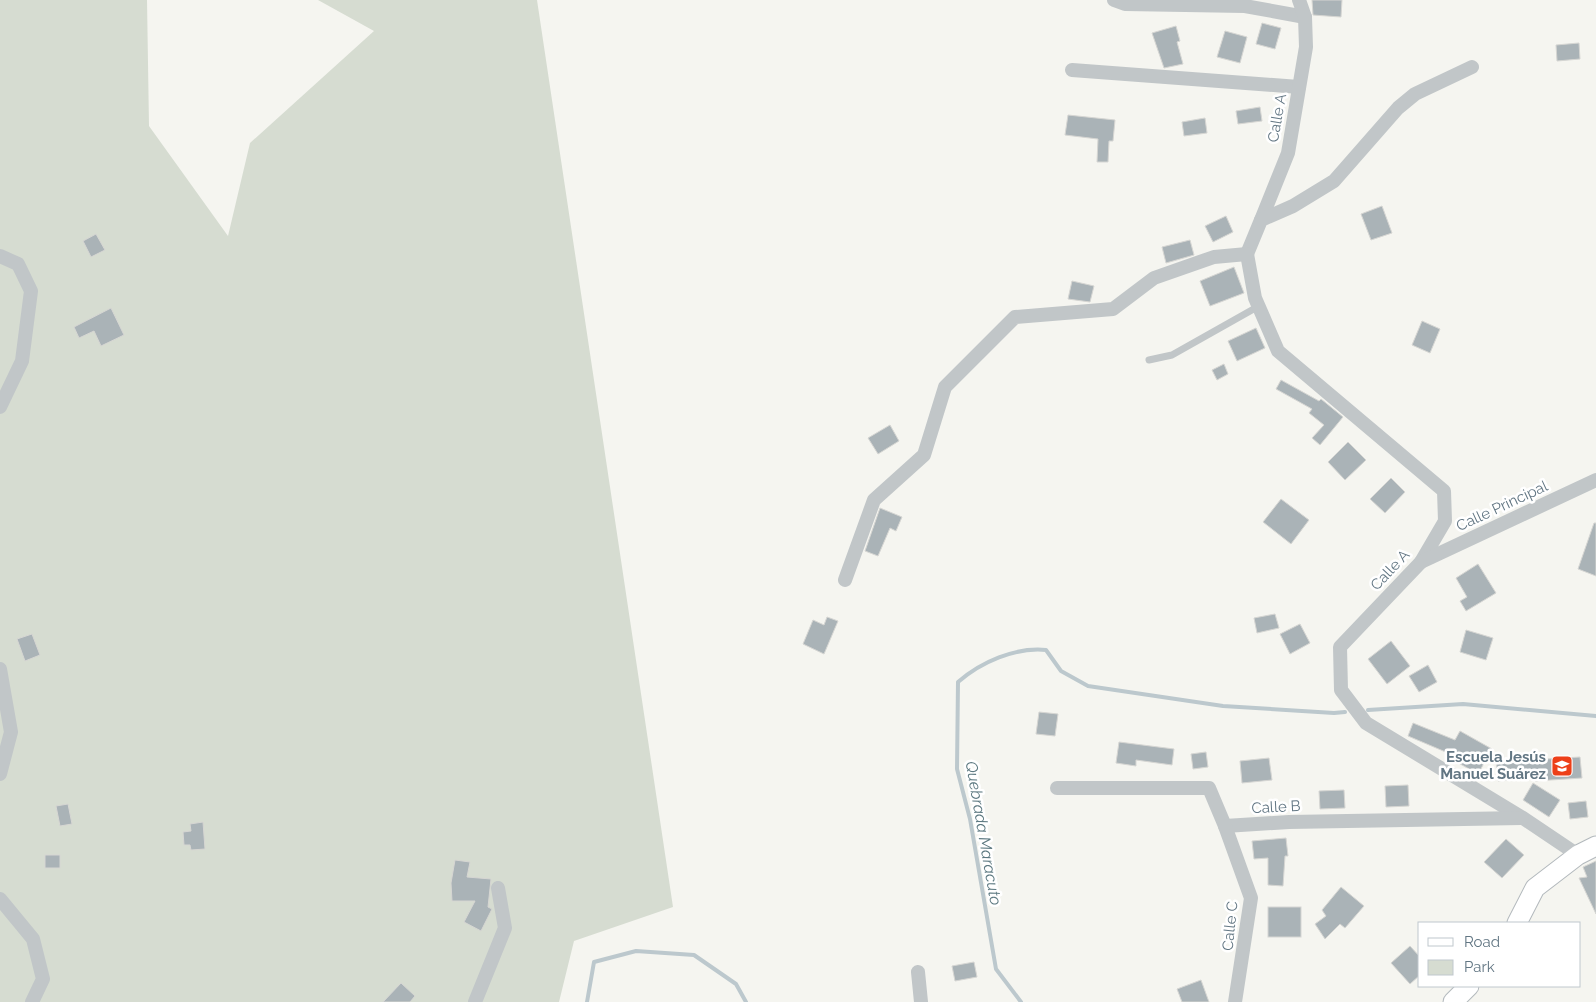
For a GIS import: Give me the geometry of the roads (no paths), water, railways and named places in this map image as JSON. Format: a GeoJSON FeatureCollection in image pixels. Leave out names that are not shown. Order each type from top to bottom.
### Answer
{"type":"FeatureCollection","features":[{"type":"Feature","properties":{"kind":"street"},"geometry":{"type":"LineString","coordinates":[[1114,0],[1125,4],[1246,6],[1305,17]]}},
{"type":"Feature","properties":{"kind":"street","name":"Calle A"},"geometry":{"type":"LineString","coordinates":[[1299,0],[1305,17],[1306,47],[1288,153],[1247,254],[1259,306],[1278,350],[1444,491],[1445,521],[1421,562],[1340,647],[1341,690],[1366,723],[1523,818],[1578,855]]}},
{"type":"Feature","properties":{"kind":"street"},"geometry":{"type":"LineString","coordinates":[[1261,220],[1293,206],[1334,181],[1398,108],[1415,94],[1472,67]]}},
{"type":"Feature","properties":{"kind":"street"},"geometry":{"type":"LineString","coordinates":[[1072,70],[1299,87]]}},
{"type":"Feature","properties":{"kind":"street"},"geometry":{"type":"LineString","coordinates":[[845,580],[874,500],[924,455],[945,387],[1016,316],[1113,309],[1154,278],[1214,257],[1247,254]]}},
{"type":"Feature","properties":{"kind":"street"},"geometry":{"type":"LineString","coordinates":[[0,256],[18,264],[31,291],[22,361],[0,407]]}},
{"type":"Feature","properties":{"kind":"street","name":"Calle Principal"},"geometry":{"type":"LineString","coordinates":[[1421,562],[1596,480]]}},
{"type":"Feature","properties":{"kind":"street"},"geometry":{"type":"LineString","coordinates":[[0,669],[11,732],[0,774]]}},
{"type":"Feature","properties":{"kind":"street"},"geometry":{"type":"LineString","coordinates":[[1057,788],[1209,788],[1225,826]]}},
{"type":"Feature","properties":{"kind":"street","name":"Calle B"},"geometry":{"type":"LineString","coordinates":[[1225,826],[1289,822],[1523,818]]}},
{"type":"Feature","properties":{"kind":"street","name":"Calle C"},"geometry":{"type":"LineString","coordinates":[[1225,826],[1251,898],[1235,1002]]}},
{"type":"Feature","properties":{"kind":"street"},"geometry":{"type":"LineString","coordinates":[[1518,922],[1535,888],[1578,855],[1596,846]]}},
{"type":"Feature","properties":{"kind":"street"},"geometry":{"type":"LineString","coordinates":[[475,1002],[505,928],[498,888]]}},
{"type":"Feature","properties":{"kind":"street"},"geometry":{"type":"LineString","coordinates":[[0,899],[33,939],[43,979],[32,1002]]}},
{"type":"Feature","properties":{"kind":"street"},"geometry":{"type":"LineString","coordinates":[[918,972],[921,1002]]}},
{"type":"Feature","properties":{"kind":"street"},"geometry":{"type":"LineString","coordinates":[[1453,1002],[1468,987]]}},
{"type":"Feature","properties":{"kind":"lane"},"geometry":{"type":"LineString","coordinates":[[1149,360],[1172,355],[1259,306]]}},
{"type":"Feature","properties":{"kind":"waterway","name":"Quebrada Maracuto"},"geometry":{"type":"LineString","coordinates":[[1021,1002],[996,969],[970,819],[957,769],[958,682],[977,668],[999,657],[1022,651],[1046,650],[1061,671],[1088,686],[1223,706],[1334,713],[1345,712]]}},
{"type":"Feature","properties":{"kind":"waterway","name":"Quebrada Maracuto"},"geometry":{"type":"LineString","coordinates":[[1368,710],[1463,704],[1596,716]]}},
{"type":"Feature","properties":{"kind":"waterway","name":"Quebrada Maracuto"},"geometry":{"type":"LineString","coordinates":[[587,1002],[594,962],[636,951],[694,955],[736,984],[746,1002]]}},
{"type":"Feature","properties":{"kind":"place","name":"Escuela Jesús Manuel Suárez"},"geometry":{"type":"Point","coordinates":[1562,766]}}]}
